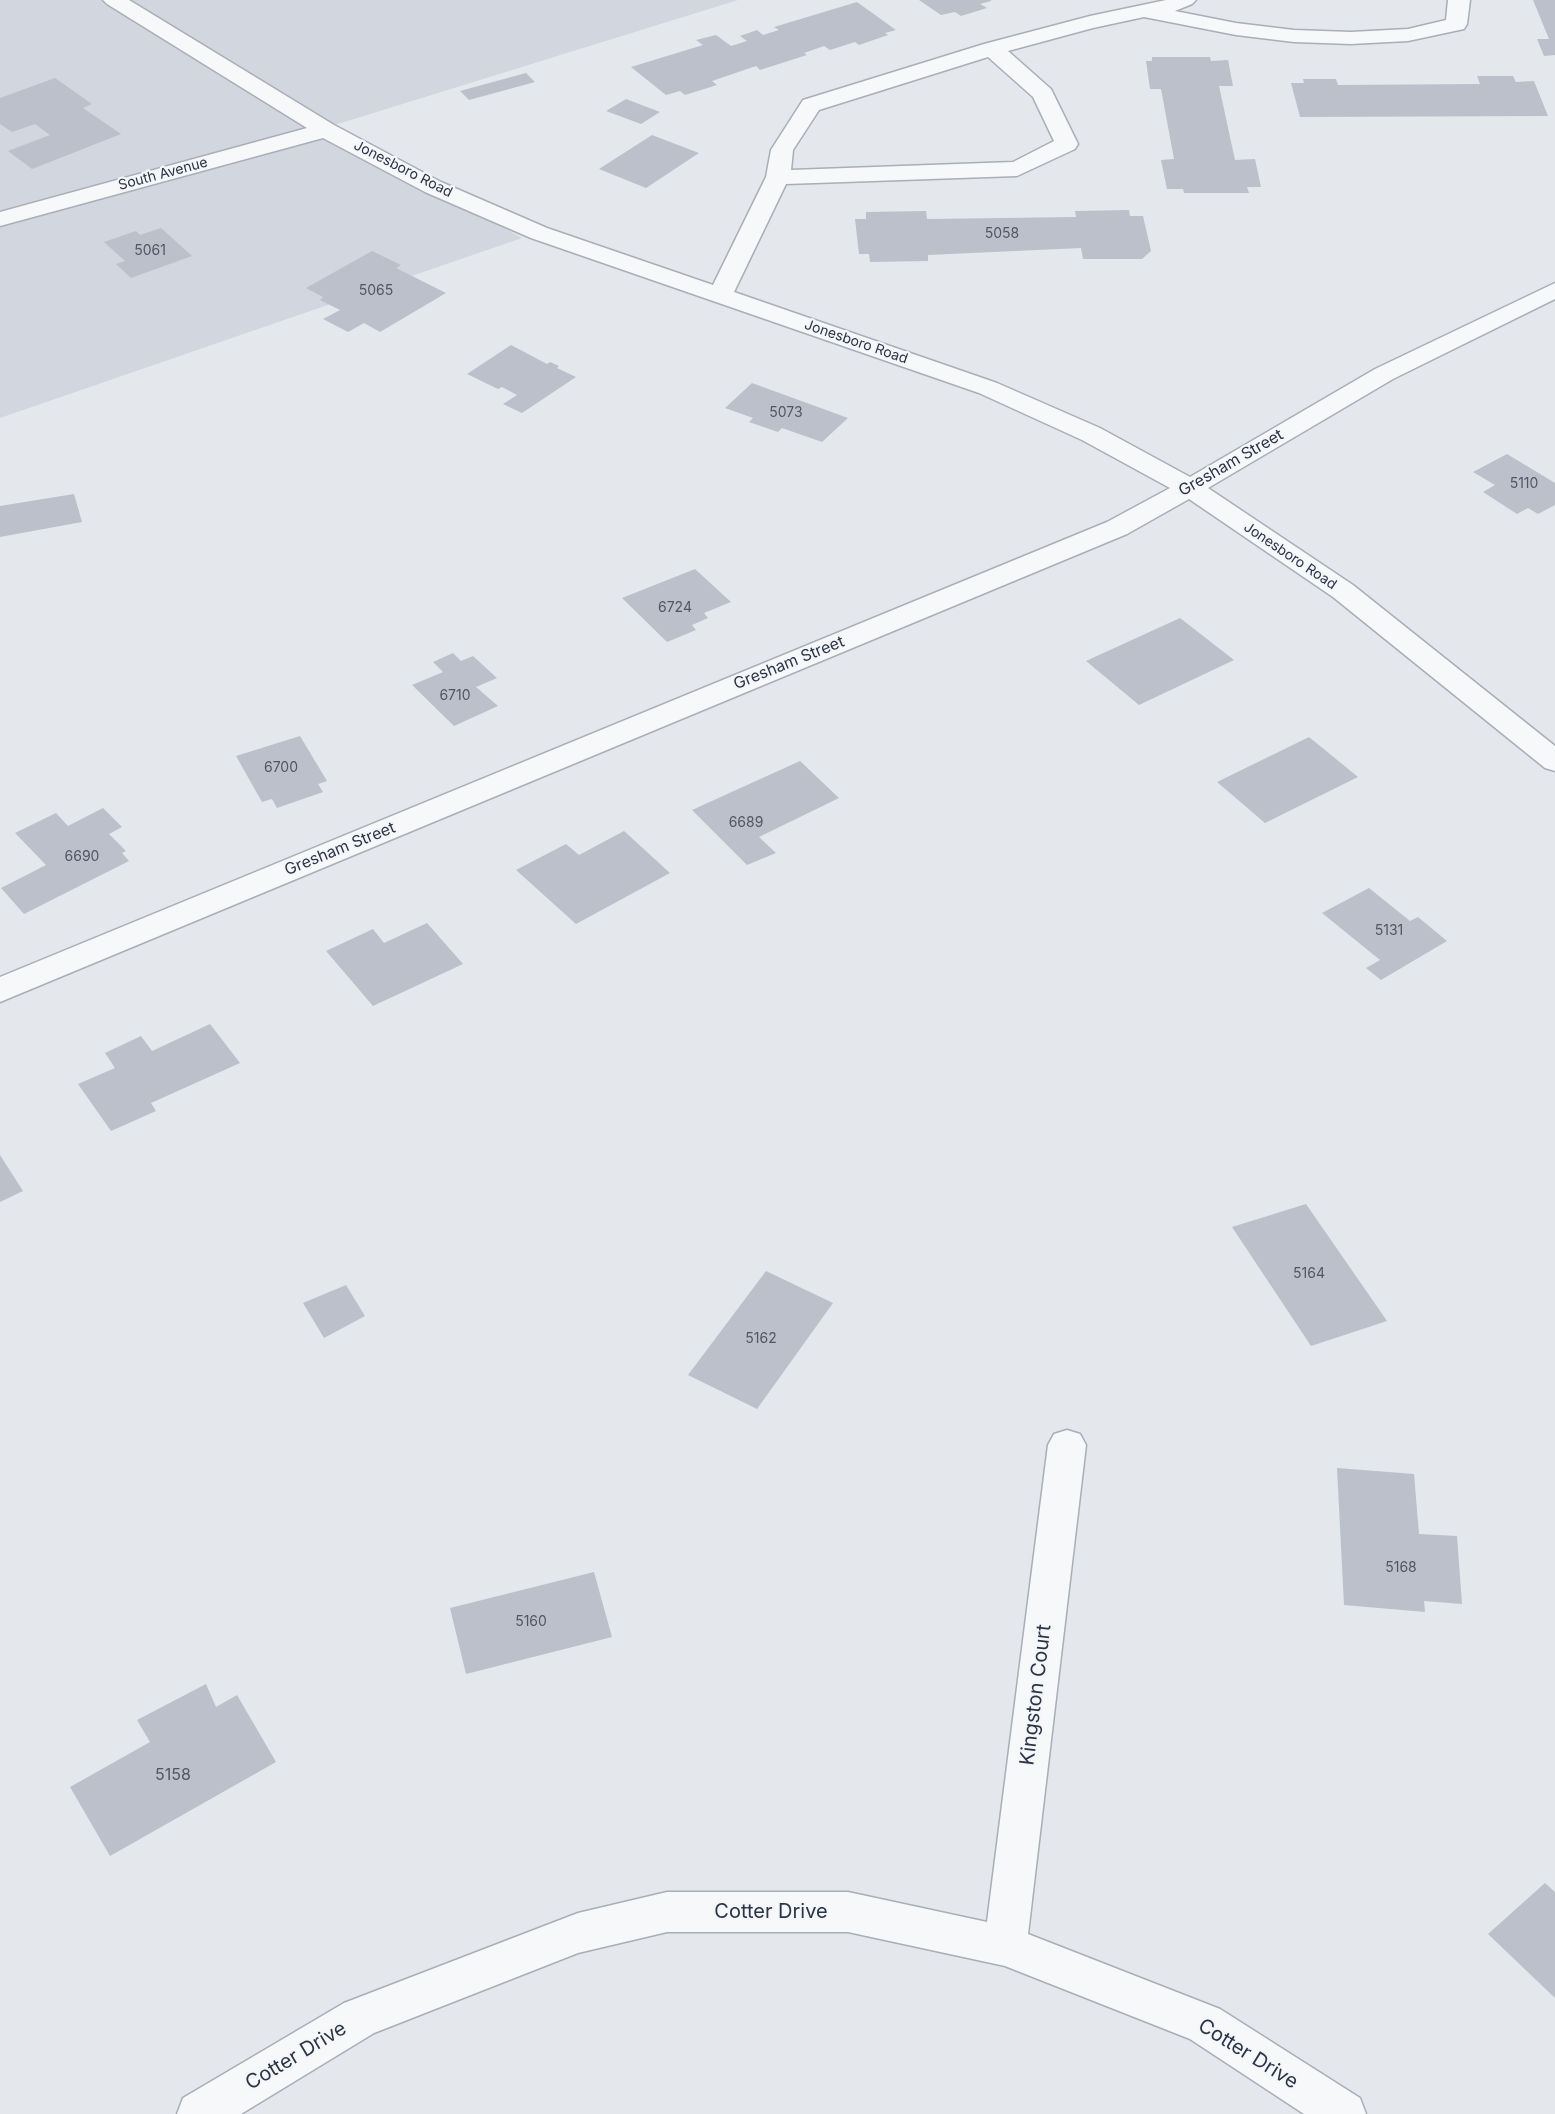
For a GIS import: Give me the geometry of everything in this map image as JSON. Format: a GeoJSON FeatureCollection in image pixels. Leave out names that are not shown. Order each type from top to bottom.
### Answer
{"type":"FeatureCollection","features":[{"type":"Feature","properties":{"kind":"street","name":"Jonesboro Road"},"geometry":{"type":"LineString","coordinates":[[114,0],[326,130],[433,187],[539,232],[988,388],[1091,434],[1190,488],[1343,591],[1555,761]]}},
{"type":"Feature","properties":{"kind":"street"},"geometry":{"type":"LineString","coordinates":[[720,295],[778,177],[782,150],[811,105],[992,49],[1090,22],[1177,4],[1185,0]]}},
{"type":"Feature","properties":{"kind":"street"},"geometry":{"type":"LineString","coordinates":[[1144,11],[1236,29],[1294,36],[1351,38],[1408,35],[1456,24],[1459,0]]}},
{"type":"Feature","properties":{"kind":"street"},"geometry":{"type":"LineString","coordinates":[[778,177],[1017,170],[1067,144],[1043,94],[992,49]]}},
{"type":"Feature","properties":{"kind":"street","name":"South Avenue"},"geometry":{"type":"LineString","coordinates":[[0,219],[326,130]]}},
{"type":"Feature","properties":{"kind":"street","name":"Gresham Street"},"geometry":{"type":"LineString","coordinates":[[0,990],[1106,532],[1190,488],[1384,374],[1555,290]]}},
{"type":"Feature","properties":{"kind":"street","name":"Kingston Court"},"geometry":{"type":"LineString","coordinates":[[1005,1946],[1067,1445]]}},
{"type":"Feature","properties":{"kind":"street","name":"Cotter Drive"},"geometry":{"type":"LineString","coordinates":[[199,2114],[359,2018],[578,1933],[667,1912],[848,1912],[1005,1946],[1205,2024],[1344,2114]]}},
{"type":"Feature","properties":{"kind":"shaded area"},"geometry":{"type":"Polygon","coordinates":[[[0,0],[738,0],[325,128],[522,238],[0,418],[0,0]]]}},
{"type":"Feature","properties":{"kind":"building"},"geometry":{"type":"Polygon","coordinates":[[[919,0],[991,1],[980,4],[987,8],[961,16],[955,12],[941,15],[919,0]]]}},
{"type":"Feature","properties":{"kind":"building"},"geometry":{"type":"Polygon","coordinates":[[[1533,0],[1555,0],[1555,55],[1544,56],[1537,39],[1549,39],[1533,0]]]}},
{"type":"Feature","properties":{"kind":"building"},"geometry":{"type":"Polygon","coordinates":[[[857,2],[896,30],[859,45],[855,42],[830,50],[824,46],[804,53],[807,55],[760,70],[756,66],[712,81],[717,85],[685,95],[680,91],[666,95],[631,67],[703,45],[696,40],[716,35],[731,46],[747,41],[740,36],[757,30],[763,35],[779,30],[774,27],[857,2]]]}},
{"type":"Feature","properties":{"kind":"building"},"geometry":{"type":"Polygon","coordinates":[[[1152,57],[1210,57],[1211,61],[1228,60],[1233,86],[1219,86],[1235,160],[1255,159],[1261,187],[1247,187],[1249,193],[1184,193],[1183,189],[1167,189],[1161,160],[1174,159],[1161,89],[1150,89],[1146,61],[1152,61],[1152,57]]]}},
{"type":"Feature","properties":{"kind":"building"},"geometry":{"type":"Polygon","coordinates":[[[526,73],[535,82],[469,100],[460,91],[526,73]]]}},
{"type":"Feature","properties":{"kind":"building"},"geometry":{"type":"Polygon","coordinates":[[[1477,76],[1513,76],[1516,82],[1534,81],[1548,116],[1300,117],[1291,83],[1304,83],[1303,79],[1336,79],[1338,85],[1480,84],[1477,76]]]}},
{"type":"Feature","properties":{"kind":"building"},"geometry":{"type":"Polygon","coordinates":[[[55,78],[92,104],[83,108],[121,134],[32,169],[8,151],[50,135],[35,124],[12,132],[0,124],[0,98],[55,78]]]}},
{"type":"Feature","properties":{"kind":"building"},"geometry":{"type":"Polygon","coordinates":[[[626,99],[660,112],[641,124],[606,111],[626,99]]]}},
{"type":"Feature","properties":{"kind":"building"},"geometry":{"type":"Polygon","coordinates":[[[652,135],[699,153],[646,188],[599,169],[652,135]]]}},
{"type":"Feature","properties":{"kind":"building"},"geometry":{"type":"Polygon","coordinates":[[[1129,210],[1130,216],[1143,216],[1151,251],[1142,259],[1083,259],[1081,248],[928,255],[928,261],[870,262],[869,254],[859,254],[855,219],[866,219],[866,212],[926,211],[927,219],[1076,217],[1075,211],[1129,210]]]}},
{"type":"Feature","properties":{"kind":"building"},"geometry":{"type":"Polygon","coordinates":[[[161,228],[192,256],[131,278],[116,264],[125,261],[104,242],[136,231],[140,235],[161,228]]]}},
{"type":"Feature","properties":{"kind":"building"},"geometry":{"type":"Polygon","coordinates":[[[372,251],[401,265],[396,268],[446,293],[380,332],[364,323],[348,332],[323,319],[340,310],[320,300],[323,297],[306,288],[372,251]]]}},
{"type":"Feature","properties":{"kind":"building"},"geometry":{"type":"Polygon","coordinates":[[[511,345],[547,364],[550,362],[559,366],[557,368],[576,377],[522,413],[503,404],[517,395],[502,387],[498,389],[467,374],[511,345]]]}},
{"type":"Feature","properties":{"kind":"building"},"geometry":{"type":"Polygon","coordinates":[[[752,383],[848,418],[822,442],[782,428],[778,432],[749,422],[753,418],[725,408],[752,383]]]}},
{"type":"Feature","properties":{"kind":"building"},"geometry":{"type":"Polygon","coordinates":[[[1507,454],[1555,483],[1555,505],[1538,514],[1528,508],[1517,514],[1483,492],[1495,485],[1473,472],[1507,454]]]}},
{"type":"Feature","properties":{"kind":"building"},"geometry":{"type":"Polygon","coordinates":[[[74,494],[82,522],[0,537],[0,506],[74,494]]]}},
{"type":"Feature","properties":{"kind":"building"},"geometry":{"type":"Polygon","coordinates":[[[695,569],[731,602],[704,613],[708,618],[692,625],[696,630],[667,642],[622,598],[695,569]]]}},
{"type":"Feature","properties":{"kind":"building"},"geometry":{"type":"Polygon","coordinates":[[[1180,618],[1234,660],[1139,705],[1086,661],[1180,618]]]}},
{"type":"Feature","properties":{"kind":"building"},"geometry":{"type":"Polygon","coordinates":[[[453,653],[461,661],[473,656],[497,678],[476,687],[498,706],[454,726],[412,685],[443,672],[433,662],[453,653]]]}},
{"type":"Feature","properties":{"kind":"building"},"geometry":{"type":"Polygon","coordinates":[[[300,736],[327,781],[318,784],[323,792],[277,808],[272,799],[262,802],[236,756],[300,736]]]}},
{"type":"Feature","properties":{"kind":"building"},"geometry":{"type":"Polygon","coordinates":[[[1309,737],[1358,777],[1265,823],[1217,782],[1309,737]]]}},
{"type":"Feature","properties":{"kind":"building"},"geometry":{"type":"Polygon","coordinates":[[[800,761],[839,798],[759,837],[776,853],[747,865],[692,810],[800,761]]]}},
{"type":"Feature","properties":{"kind":"building"},"geometry":{"type":"Polygon","coordinates":[[[103,808],[122,827],[109,834],[126,851],[122,853],[129,861],[24,914],[1,888],[46,865],[15,833],[56,813],[68,826],[103,808]]]}},
{"type":"Feature","properties":{"kind":"building"},"geometry":{"type":"Polygon","coordinates":[[[624,831],[670,873],[576,924],[516,870],[566,844],[579,855],[624,831]]]}},
{"type":"Feature","properties":{"kind":"building"},"geometry":{"type":"Polygon","coordinates":[[[1369,888],[1410,921],[1418,917],[1447,941],[1381,980],[1366,968],[1380,960],[1322,913],[1369,888]]]}},
{"type":"Feature","properties":{"kind":"building"},"geometry":{"type":"Polygon","coordinates":[[[427,923],[463,964],[373,1006],[326,951],[373,929],[384,943],[427,923]]]}},
{"type":"Feature","properties":{"kind":"building"},"geometry":{"type":"Polygon","coordinates":[[[210,1024],[240,1063],[151,1103],[156,1111],[111,1131],[78,1084],[115,1068],[105,1053],[141,1036],[152,1051],[210,1024]]]}},
{"type":"Feature","properties":{"kind":"building"},"geometry":{"type":"Polygon","coordinates":[[[0,1155],[23,1191],[0,1202],[0,1155]]]}},
{"type":"Feature","properties":{"kind":"building"},"geometry":{"type":"Polygon","coordinates":[[[1306,1204],[1387,1321],[1311,1346],[1232,1227],[1306,1204]]]}},
{"type":"Feature","properties":{"kind":"building"},"geometry":{"type":"Polygon","coordinates":[[[766,1271],[833,1303],[757,1409],[688,1375],[766,1271]]]}},
{"type":"Feature","properties":{"kind":"building"},"geometry":{"type":"Polygon","coordinates":[[[346,1285],[365,1316],[324,1338],[303,1303],[346,1285]]]}},
{"type":"Feature","properties":{"kind":"building"},"geometry":{"type":"Polygon","coordinates":[[[1337,1468],[1414,1474],[1419,1534],[1457,1536],[1462,1604],[1424,1601],[1425,1612],[1344,1605],[1337,1468]]]}},
{"type":"Feature","properties":{"kind":"building"},"geometry":{"type":"Polygon","coordinates":[[[594,1572],[612,1637],[466,1674],[450,1608],[594,1572]]]}},
{"type":"Feature","properties":{"kind":"building"},"geometry":{"type":"Polygon","coordinates":[[[206,1684],[216,1707],[237,1695],[276,1762],[110,1856],[70,1787],[150,1742],[137,1720],[206,1684]]]}},
{"type":"Feature","properties":{"kind":"building"},"geometry":{"type":"Polygon","coordinates":[[[1545,1883],[1555,1892],[1555,1998],[1488,1934],[1545,1883]]]}}]}
